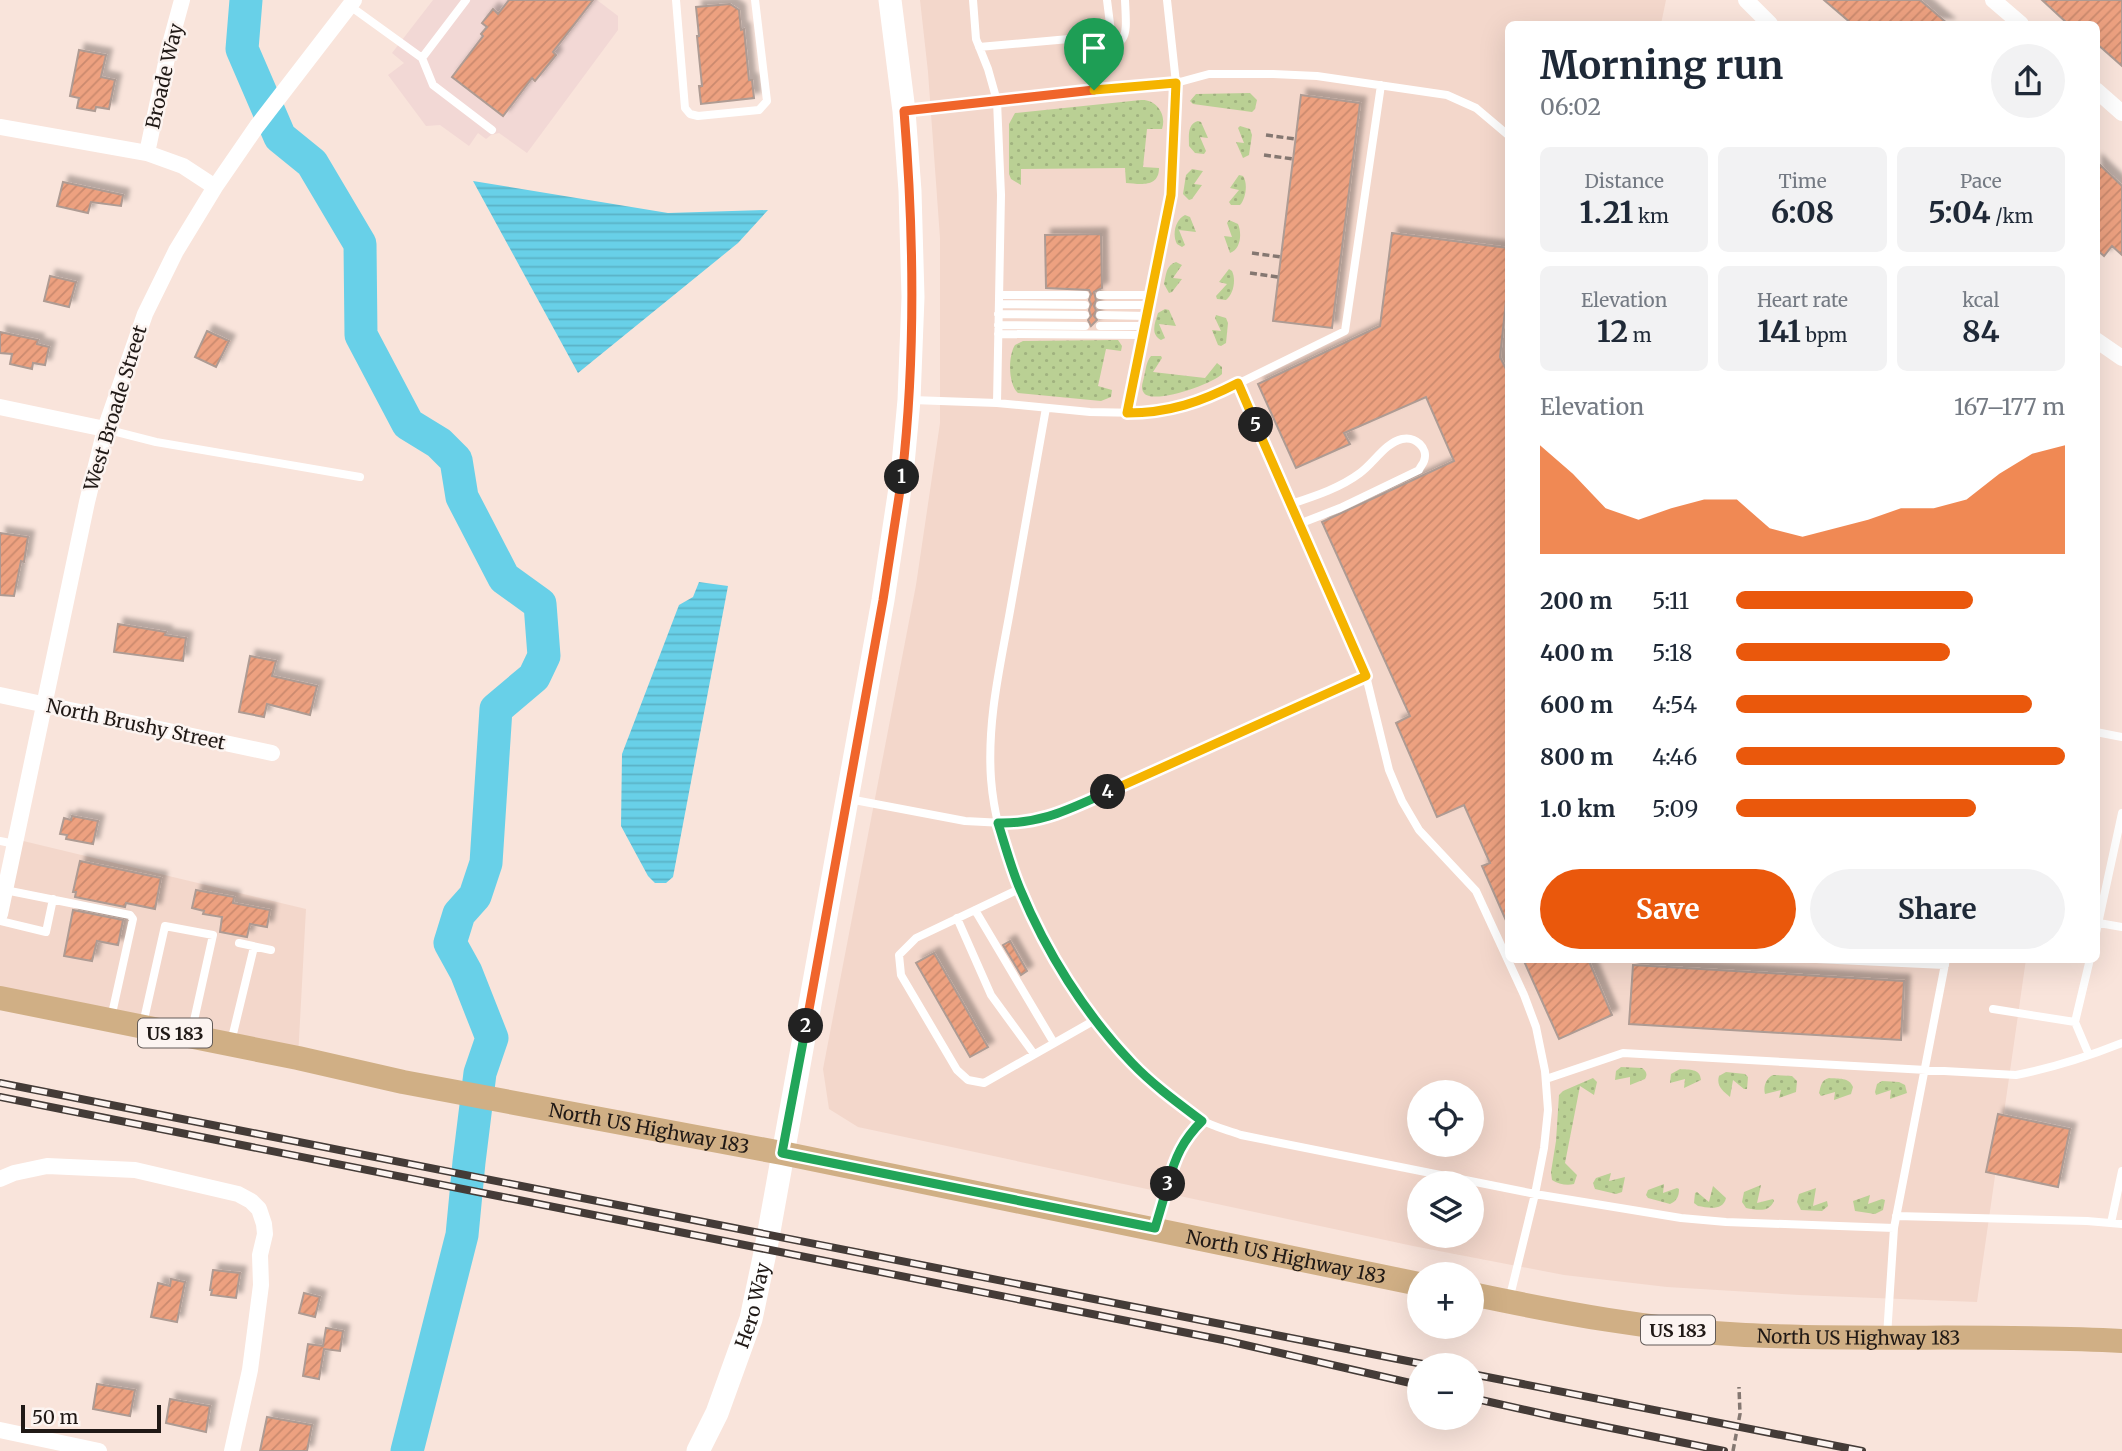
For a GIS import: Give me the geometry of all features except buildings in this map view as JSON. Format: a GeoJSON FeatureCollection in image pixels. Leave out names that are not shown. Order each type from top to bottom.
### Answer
{"type":"FeatureCollection","features":[{"type":"Feature","properties":{"kind":"main road","name":"Hero Way"},"geometry":{"type":"LineString","coordinates":[[698,1451],[716,1413],[751,1319],[883,600],[902,475],[909,400],[913,297],[910,191],[904,111],[890,0]]}},
{"type":"Feature","properties":{"kind":"main road","name":"North US Highway 183"},"geometry":{"type":"LineString","coordinates":[[0,998],[403,1082],[782,1153],[1407,1281]]}},
{"type":"Feature","properties":{"kind":"main road","name":"North US Highway 183"},"geometry":{"type":"LineString","coordinates":[[1484,1297],[1596,1319],[1668,1329],[1744,1335],[1886,1339],[1973,1336],[2122,1340]]}},
{"type":"Feature","properties":{"kind":"street","name":"Broade Way"},"geometry":{"type":"LineString","coordinates":[[147,153],[170,44],[183,0]]}},
{"type":"Feature","properties":{"kind":"street"},"geometry":{"type":"LineString","coordinates":[[1746,0],[1767,21]]}},
{"type":"Feature","properties":{"kind":"street"},"geometry":{"type":"LineString","coordinates":[[1993,0],[2018,21]]}},
{"type":"Feature","properties":{"kind":"street","name":"West Broade Street"},"geometry":{"type":"LineString","coordinates":[[0,914],[5,890],[7,842],[44,704],[87,502],[105,429],[145,314],[176,251],[215,187],[257,126],[352,3]]}},
{"type":"Feature","properties":{"kind":"street"},"geometry":{"type":"LineString","coordinates":[[2100,94],[2122,113]]}},
{"type":"Feature","properties":{"kind":"street"},"geometry":{"type":"LineString","coordinates":[[0,127],[147,153],[183,166],[215,187]]}},
{"type":"Feature","properties":{"kind":"street"},"geometry":{"type":"LineString","coordinates":[[2100,343],[2121,357]]}},
{"type":"Feature","properties":{"kind":"street"},"geometry":{"type":"LineString","coordinates":[[0,407],[105,429]]}},
{"type":"Feature","properties":{"kind":"street","name":"North Brushy Street"},"geometry":{"type":"LineString","coordinates":[[0,695],[272,753]]}},
{"type":"Feature","properties":{"kind":"street"},"geometry":{"type":"LineString","coordinates":[[0,1179],[47,1166],[135,1170],[237,1194],[251,1201],[259,1209],[265,1234],[260,1255],[261,1285],[250,1370],[232,1451]]}},
{"type":"Feature","properties":{"kind":"street"},"geometry":{"type":"LineString","coordinates":[[0,1430],[99,1451]]}},
{"type":"Feature","properties":{"kind":"lane"},"geometry":{"type":"LineString","coordinates":[[422,58],[466,0]]}},
{"type":"Feature","properties":{"kind":"lane"},"geometry":{"type":"LineString","coordinates":[[676,0],[685,108],[690,114],[698,116],[759,110],[764,106],[766,101],[755,0]]}},
{"type":"Feature","properties":{"kind":"lane"},"geometry":{"type":"LineString","coordinates":[[973,0],[976,39],[997,101],[1001,195],[997,403]]}},
{"type":"Feature","properties":{"kind":"lane"},"geometry":{"type":"LineString","coordinates":[[1107,0],[1113,48]]}},
{"type":"Feature","properties":{"kind":"lane"},"geometry":{"type":"LineString","coordinates":[[1090,58],[1113,48],[1125,37],[1125,0]]}},
{"type":"Feature","properties":{"kind":"lane"},"geometry":{"type":"LineString","coordinates":[[1127,413],[1171,195],[1176,83],[1167,0]]}},
{"type":"Feature","properties":{"kind":"lane"},"geometry":{"type":"LineString","coordinates":[[352,3],[422,58],[433,85],[492,130]]}},
{"type":"Feature","properties":{"kind":"lane"},"geometry":{"type":"LineString","coordinates":[[979,47],[1069,39],[1078,41],[1085,47],[1090,58],[1094,90]]}},
{"type":"Feature","properties":{"kind":"lane"},"geometry":{"type":"LineString","coordinates":[[904,111],[1176,83],[1209,74],[1273,74],[1317,76],[1447,95],[1476,108],[1505,132]]}},
{"type":"Feature","properties":{"kind":"lane"},"geometry":{"type":"LineString","coordinates":[[909,400],[997,403],[1090,412],[1127,413],[1174,408],[1209,398],[1345,331],[1381,85]]}},
{"type":"Feature","properties":{"kind":"lane"},"geometry":{"type":"LineString","coordinates":[[999,304],[1085,295]]}},
{"type":"Feature","properties":{"kind":"lane"},"geometry":{"type":"LineString","coordinates":[[1100,295],[1152,295]]}},
{"type":"Feature","properties":{"kind":"lane"},"geometry":{"type":"LineString","coordinates":[[999,304],[1085,305]]}},
{"type":"Feature","properties":{"kind":"lane"},"geometry":{"type":"LineString","coordinates":[[999,304],[1085,315]]}},
{"type":"Feature","properties":{"kind":"lane"},"geometry":{"type":"LineString","coordinates":[[1100,305],[1149,305]]}},
{"type":"Feature","properties":{"kind":"lane"},"geometry":{"type":"LineString","coordinates":[[1100,316],[1147,316]]}},
{"type":"Feature","properties":{"kind":"lane"},"geometry":{"type":"LineString","coordinates":[[998,330],[1085,326]]}},
{"type":"Feature","properties":{"kind":"lane"},"geometry":{"type":"LineString","coordinates":[[1100,326],[1144,330]]}},
{"type":"Feature","properties":{"kind":"lane"},"geometry":{"type":"LineString","coordinates":[[998,330],[1144,330]]}},
{"type":"Feature","properties":{"kind":"lane"},"geometry":{"type":"LineString","coordinates":[[1238,383],[1366,676],[1388,770],[1402,801],[1419,830],[1475,891],[1505,954]]}},
{"type":"Feature","properties":{"kind":"lane"},"geometry":{"type":"LineString","coordinates":[[1046,408],[991,716],[991,779],[998,823],[1019,889],[1052,955],[1095,1020],[1133,1064],[1202,1121],[1241,1135],[1535,1194],[1681,1217],[1726,1222],[1894,1228]]}},
{"type":"Feature","properties":{"kind":"lane"},"geometry":{"type":"LineString","coordinates":[[105,429],[156,442],[360,477]]}},
{"type":"Feature","properties":{"kind":"lane"},"geometry":{"type":"LineString","coordinates":[[1291,504],[1333,489],[1361,473],[1389,446],[1404,438],[1417,441],[1425,449],[1425,459],[1419,470],[1340,508],[1299,524]]}},
{"type":"Feature","properties":{"kind":"lane"},"geometry":{"type":"LineString","coordinates":[[847,799],[965,821],[1022,824],[1056,815],[1366,676]]}},
{"type":"Feature","properties":{"kind":"lane"},"geometry":{"type":"LineString","coordinates":[[2100,733],[2122,737]]}},
{"type":"Feature","properties":{"kind":"lane"},"geometry":{"type":"LineString","coordinates":[[2100,918],[2122,813]]}},
{"type":"Feature","properties":{"kind":"lane"},"geometry":{"type":"LineString","coordinates":[[1019,889],[916,937],[899,955],[901,975],[957,1070],[968,1080],[984,1083],[1095,1020]]}},
{"type":"Feature","properties":{"kind":"lane"},"geometry":{"type":"LineString","coordinates":[[5,890],[130,915],[133,919],[110,1020]]}},
{"type":"Feature","properties":{"kind":"lane"},"geometry":{"type":"LineString","coordinates":[[0,921],[46,932],[52,899]]}},
{"type":"Feature","properties":{"kind":"lane"},"geometry":{"type":"LineString","coordinates":[[975,910],[1054,1043]]}},
{"type":"Feature","properties":{"kind":"lane"},"geometry":{"type":"LineString","coordinates":[[957,918],[991,995],[1034,1054]]}},
{"type":"Feature","properties":{"kind":"lane"},"geometry":{"type":"LineString","coordinates":[[2100,923],[2122,927]]}},
{"type":"Feature","properties":{"kind":"lane"},"geometry":{"type":"LineString","coordinates":[[142,1027],[165,926],[212,935],[191,1036]]}},
{"type":"Feature","properties":{"kind":"lane"},"geometry":{"type":"LineString","coordinates":[[239,943],[271,950]]}},
{"type":"Feature","properties":{"kind":"lane"},"geometry":{"type":"LineString","coordinates":[[231,1045],[254,947]]}},
{"type":"Feature","properties":{"kind":"lane"},"geometry":{"type":"LineString","coordinates":[[1509,963],[1536,1027],[1546,1079],[1548,1110],[1535,1194],[1509,1302]]}},
{"type":"Feature","properties":{"kind":"lane"},"geometry":{"type":"LineString","coordinates":[[1886,1339],[1894,1228],[1946,963]]}},
{"type":"Feature","properties":{"kind":"lane"},"geometry":{"type":"LineString","coordinates":[[2089,963],[2075,1022],[2089,1055]]}},
{"type":"Feature","properties":{"kind":"lane"},"geometry":{"type":"LineString","coordinates":[[1993,1009],[2075,1022]]}},
{"type":"Feature","properties":{"kind":"lane"},"geometry":{"type":"LineString","coordinates":[[1546,1079],[1623,1053],[2015,1075],[2043,1070],[2122,1043]]}},
{"type":"Feature","properties":{"kind":"lane"},"geometry":{"type":"LineString","coordinates":[[1155,1228],[1172,1168],[1186,1137],[1202,1121]]}},
{"type":"Feature","properties":{"kind":"lane"},"geometry":{"type":"LineString","coordinates":[[2111,1223],[2122,1171]]}},
{"type":"Feature","properties":{"kind":"lane"},"geometry":{"type":"LineString","coordinates":[[1896,1216],[2122,1224]]}},
{"type":"Feature","properties":{"kind":"path"},"geometry":{"type":"LineString","coordinates":[[1266,135],[1295,139]]}},
{"type":"Feature","properties":{"kind":"path"},"geometry":{"type":"LineString","coordinates":[[1264,155],[1293,159]]}},
{"type":"Feature","properties":{"kind":"path"},"geometry":{"type":"LineString","coordinates":[[1252,253],[1281,257]]}},
{"type":"Feature","properties":{"kind":"path"},"geometry":{"type":"LineString","coordinates":[[1250,273],[1278,277]]}},
{"type":"Feature","properties":{"kind":"path"},"geometry":{"type":"LineString","coordinates":[[1733,1451],[1740,1414],[1739,1388]]}},
{"type":"Feature","properties":{"kind":"shaded area"},"geometry":{"type":"Polygon","coordinates":[[[433,0],[597,0],[618,16],[618,30],[527,153],[499,133],[486,139],[478,133],[469,146],[440,125],[426,126],[388,75],[404,63],[392,53],[433,0]]]}},
{"type":"Feature","properties":{"kind":"shaded area"},"geometry":{"type":"Polygon","coordinates":[[[920,0],[1666,0],[1662,21],[1505,21],[1505,963],[2025,963],[1977,1302],[1667,1287],[1564,1275],[1423,1248],[1484,1248],[1484,1171],[1407,1171],[1407,1245],[858,1127],[829,1109],[823,1069],[916,585],[940,423],[940,238],[920,0]]]}},
{"type":"Feature","properties":{"kind":"shaded area"},"geometry":{"type":"Polygon","coordinates":[[[15,839],[306,909],[298,1058],[0,998],[0,914],[15,839]]]}},
{"type":"Feature","properties":{"kind":"green space"},"geometry":{"type":"Polygon","coordinates":[[[1250,93],[1257,100],[1252,112],[1193,104],[1190,101],[1196,94],[1250,93]]]}},
{"type":"Feature","properties":{"kind":"green space"},"geometry":{"type":"Polygon","coordinates":[[[1141,100],[1156,105],[1163,118],[1162,129],[1147,129],[1143,167],[1159,168],[1156,179],[1152,182],[1126,183],[1125,168],[1021,169],[1021,185],[1011,179],[1009,124],[1015,113],[1141,100]]]}},
{"type":"Feature","properties":{"kind":"green space"},"geometry":{"type":"Polygon","coordinates":[[[1198,121],[1208,138],[1200,137],[1206,151],[1204,154],[1195,153],[1189,146],[1190,128],[1198,121]]]}},
{"type":"Feature","properties":{"kind":"green space"},"geometry":{"type":"Polygon","coordinates":[[[1240,126],[1250,129],[1252,135],[1249,155],[1243,158],[1236,142],[1244,143],[1238,128],[1240,126]]]}},
{"type":"Feature","properties":{"kind":"green space"},"geometry":{"type":"Polygon","coordinates":[[[1192,169],[1203,171],[1194,184],[1202,185],[1189,200],[1183,194],[1186,175],[1192,169]]]}},
{"type":"Feature","properties":{"kind":"green space"},"geometry":{"type":"Polygon","coordinates":[[[1239,175],[1245,179],[1245,195],[1240,205],[1231,205],[1229,202],[1239,190],[1230,188],[1239,175]]]}},
{"type":"Feature","properties":{"kind":"green space"},"geometry":{"type":"Polygon","coordinates":[[[1185,215],[1190,217],[1196,232],[1179,230],[1185,245],[1182,247],[1175,240],[1175,232],[1179,220],[1185,215]]]}},
{"type":"Feature","properties":{"kind":"green space"},"geometry":{"type":"Polygon","coordinates":[[[1229,220],[1238,224],[1240,232],[1238,244],[1230,253],[1224,236],[1232,237],[1227,223],[1229,220]]]}},
{"type":"Feature","properties":{"kind":"green space"},"geometry":{"type":"Polygon","coordinates":[[[1176,262],[1182,265],[1173,278],[1182,279],[1169,293],[1164,284],[1166,274],[1170,265],[1176,262]]]}},
{"type":"Feature","properties":{"kind":"green space"},"geometry":{"type":"Polygon","coordinates":[[[1229,269],[1232,271],[1234,286],[1226,300],[1217,299],[1216,296],[1227,284],[1219,282],[1229,269]]]}},
{"type":"Feature","properties":{"kind":"green space"},"geometry":{"type":"Polygon","coordinates":[[[1169,310],[1176,326],[1159,324],[1165,338],[1161,340],[1155,335],[1154,328],[1158,313],[1169,310]]]}},
{"type":"Feature","properties":{"kind":"green space"},"geometry":{"type":"Polygon","coordinates":[[[1216,315],[1226,318],[1228,323],[1226,343],[1221,346],[1218,345],[1212,330],[1221,331],[1216,315]]]}},
{"type":"Feature","properties":{"kind":"green space"},"geometry":{"type":"Polygon","coordinates":[[[1118,340],[1122,346],[1121,351],[1106,349],[1098,386],[1112,390],[1111,397],[1101,401],[1018,393],[1012,383],[1010,363],[1015,345],[1023,341],[1118,340]]]}},
{"type":"Feature","properties":{"kind":"green space"},"geometry":{"type":"Polygon","coordinates":[[[1151,356],[1162,358],[1153,372],[1205,378],[1217,363],[1222,367],[1222,374],[1183,392],[1150,396],[1144,393],[1142,387],[1151,356]]]}},
{"type":"Feature","properties":{"kind":"green space"},"geometry":{"type":"Polygon","coordinates":[[[1621,1067],[1642,1068],[1646,1077],[1630,1085],[1630,1077],[1615,1080],[1616,1071],[1621,1067]]]}},
{"type":"Feature","properties":{"kind":"green space"},"geometry":{"type":"Polygon","coordinates":[[[1680,1069],[1699,1073],[1701,1080],[1684,1088],[1685,1079],[1670,1083],[1671,1074],[1680,1069]]]}},
{"type":"Feature","properties":{"kind":"green space"},"geometry":{"type":"Polygon","coordinates":[[[1726,1072],[1745,1074],[1748,1077],[1747,1089],[1733,1080],[1730,1097],[1718,1083],[1719,1076],[1726,1072]]]}},
{"type":"Feature","properties":{"kind":"green space"},"geometry":{"type":"Polygon","coordinates":[[[1773,1075],[1792,1076],[1797,1081],[1796,1092],[1779,1098],[1781,1090],[1765,1094],[1766,1083],[1773,1075]]]}},
{"type":"Feature","properties":{"kind":"green space"},"geometry":{"type":"Polygon","coordinates":[[[1593,1078],[1597,1082],[1594,1095],[1580,1086],[1565,1163],[1577,1175],[1574,1184],[1560,1184],[1552,1180],[1551,1172],[1559,1095],[1593,1078]]]}},
{"type":"Feature","properties":{"kind":"green space"},"geometry":{"type":"Polygon","coordinates":[[[1829,1078],[1849,1082],[1853,1087],[1851,1094],[1834,1100],[1835,1092],[1821,1096],[1819,1093],[1822,1084],[1829,1078]]]}},
{"type":"Feature","properties":{"kind":"green space"},"geometry":{"type":"Polygon","coordinates":[[[1882,1081],[1899,1082],[1905,1085],[1907,1093],[1890,1099],[1891,1090],[1876,1095],[1877,1084],[1882,1081]]]}},
{"type":"Feature","properties":{"kind":"green space"},"geometry":{"type":"Polygon","coordinates":[[[1611,1173],[1609,1181],[1625,1177],[1622,1192],[1616,1194],[1595,1189],[1593,1183],[1596,1178],[1611,1173]]]}},
{"type":"Feature","properties":{"kind":"green space"},"geometry":{"type":"Polygon","coordinates":[[[1664,1184],[1663,1193],[1679,1189],[1674,1201],[1670,1204],[1648,1198],[1648,1190],[1664,1184]]]}},
{"type":"Feature","properties":{"kind":"green space"},"geometry":{"type":"Polygon","coordinates":[[[1761,1185],[1757,1203],[1773,1199],[1772,1205],[1762,1210],[1746,1208],[1742,1202],[1744,1192],[1761,1185]]]}},
{"type":"Feature","properties":{"kind":"green space"},"geometry":{"type":"Polygon","coordinates":[[[1713,1186],[1726,1198],[1722,1205],[1711,1208],[1694,1203],[1697,1192],[1709,1202],[1713,1186]]]}},
{"type":"Feature","properties":{"kind":"green space"},"geometry":{"type":"Polygon","coordinates":[[[1816,1188],[1813,1206],[1827,1201],[1828,1206],[1822,1211],[1801,1210],[1797,1202],[1799,1194],[1816,1188]]]}},
{"type":"Feature","properties":{"kind":"green space"},"geometry":{"type":"Polygon","coordinates":[[[1870,1195],[1868,1204],[1885,1200],[1883,1210],[1875,1214],[1855,1211],[1853,1201],[1870,1195]]]}},
{"type":"Feature","properties":{"kind":"water"},"geometry":{"type":"Polygon","coordinates":[[[473,181],[668,213],[768,210],[738,243],[578,373],[473,181]]]}},
{"type":"Feature","properties":{"kind":"water"},"geometry":{"type":"Polygon","coordinates":[[[699,582],[728,586],[673,877],[666,883],[655,883],[648,876],[621,826],[622,754],[679,605],[693,597],[699,582]]]}},
{"type":"Feature","properties":{"kind":"waterway"},"geometry":{"type":"LineString","coordinates":[[246,0],[242,49],[280,137],[312,163],[360,244],[361,335],[408,424],[439,443],[456,460],[462,497],[504,578],[540,604],[544,656],[534,677],[496,709],[486,863],[475,896],[459,914],[450,943],[466,972],[492,1038],[480,1073],[462,1235],[407,1451]]}},
{"type":"Feature","properties":{"kind":"railway"},"geometry":{"type":"LineString","coordinates":[[0,1083],[1407,1361]]}},
{"type":"Feature","properties":{"kind":"railway"},"geometry":{"type":"LineString","coordinates":[[0,1097],[1228,1341],[1407,1382]]}},
{"type":"Feature","properties":{"kind":"railway"},"geometry":{"type":"LineString","coordinates":[[1484,1376],[1862,1451]]}},
{"type":"Feature","properties":{"kind":"railway"},"geometry":{"type":"LineString","coordinates":[[1484,1401],[1724,1451]]}},
{"type":"Feature","properties":{"kind":"route"},"geometry":{"type":"LineString","coordinates":[[1176,83],[1171,195],[1127,413],[1174,408],[1209,398],[1238,383],[1366,676],[1056,815],[1022,824],[998,823],[1019,889],[1052,955],[1095,1020],[1133,1064],[1202,1121],[1186,1137],[1172,1168],[1155,1228],[782,1153],[883,600],[902,475],[909,400],[913,297],[910,191],[904,111],[1094,90],[1176,83]]}}]}
